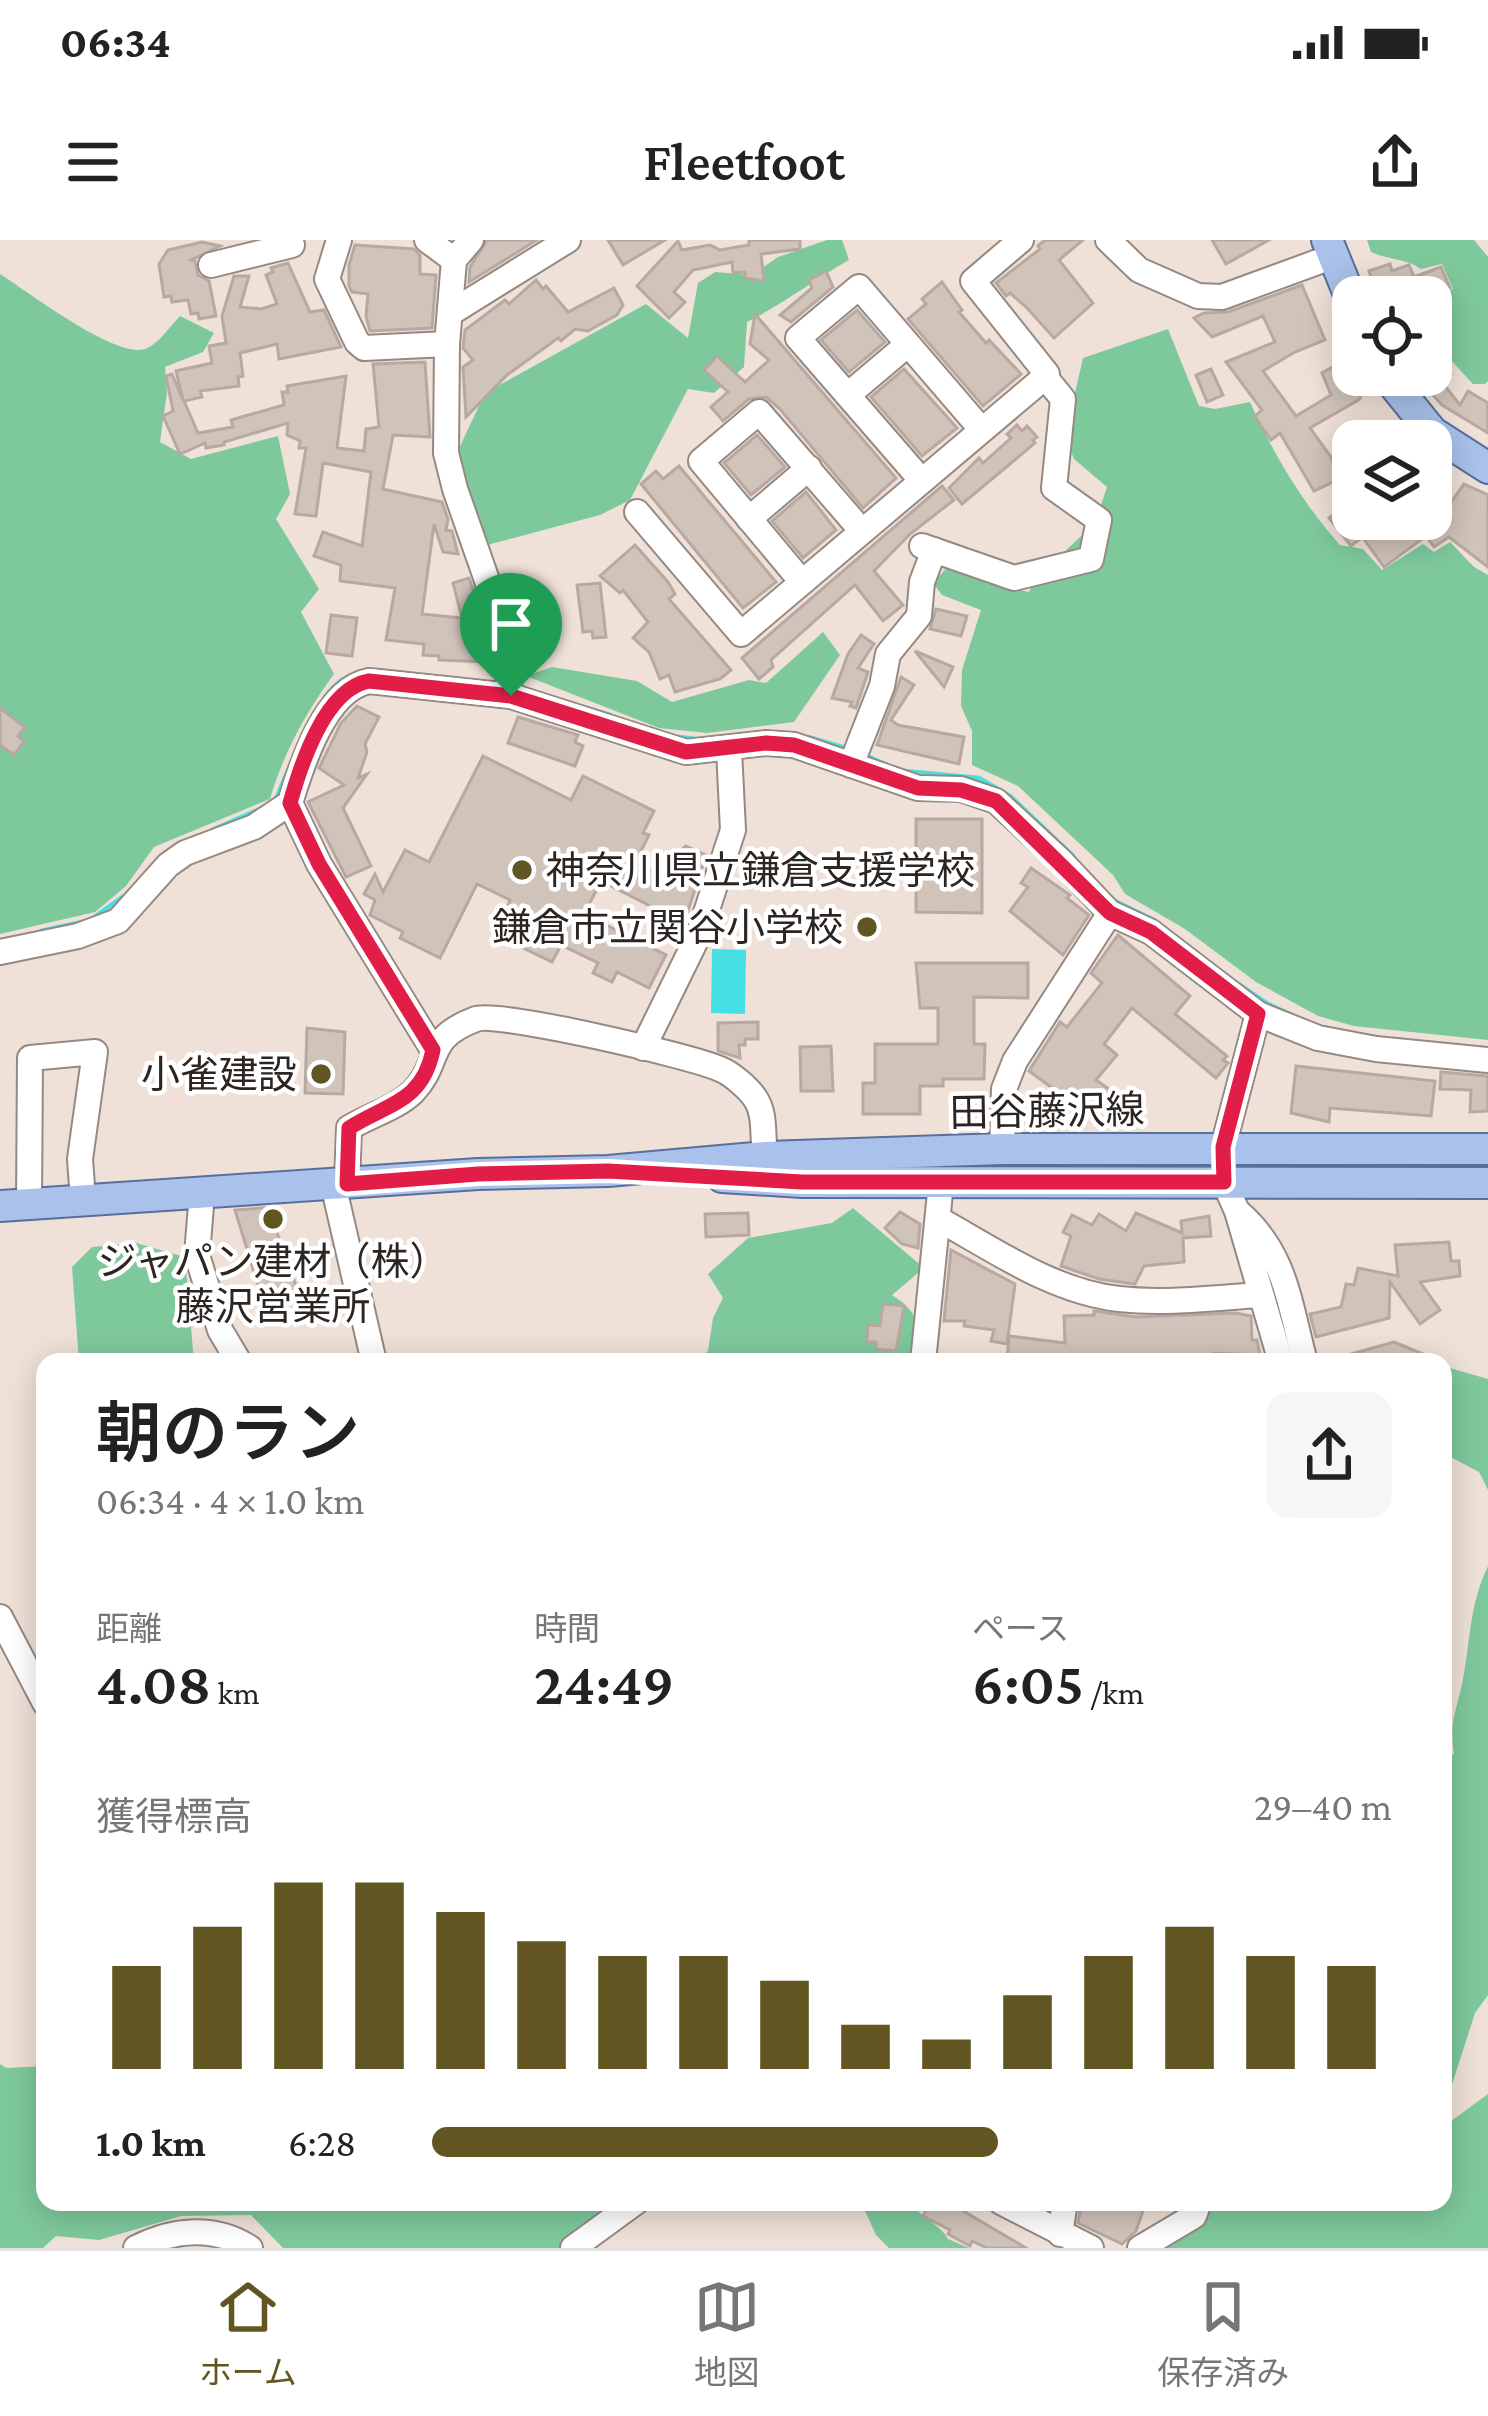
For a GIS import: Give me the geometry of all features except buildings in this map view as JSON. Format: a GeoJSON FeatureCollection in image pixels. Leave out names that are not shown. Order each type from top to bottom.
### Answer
{"type":"FeatureCollection","features":[{"type":"Feature","properties":{"kind":"main road"},"geometry":{"type":"LineString","coordinates":[[1330,248],[1342,276]]}},
{"type":"Feature","properties":{"kind":"main road"},"geometry":{"type":"LineString","coordinates":[[1403,396],[1432,432],[1488,467]]}},
{"type":"Feature","properties":{"kind":"main road","name":"田谷藤沢線"},"geometry":{"type":"LineString","coordinates":[[15,1205],[478,1174],[608,1171],[766,1157],[1002,1149],[1488,1149]]}},
{"type":"Feature","properties":{"kind":"main road","name":"田谷藤沢線"},"geometry":{"type":"LineString","coordinates":[[608,1171],[941,1183],[1488,1183]]}},
{"type":"Feature","properties":{"kind":"street"},"geometry":{"type":"LineString","coordinates":[[327,279],[339,240]]}},
{"type":"Feature","properties":{"kind":"street"},"geometry":{"type":"LineString","coordinates":[[428,240],[454,260]]}},
{"type":"Feature","properties":{"kind":"street"},"geometry":{"type":"LineString","coordinates":[[471,240],[454,260],[446,453],[454,489],[493,557],[511,696]]}},
{"type":"Feature","properties":{"kind":"street"},"geometry":{"type":"LineString","coordinates":[[452,312],[568,240]]}},
{"type":"Feature","properties":{"kind":"street"},"geometry":{"type":"LineString","coordinates":[[638,512],[734,639],[1045,377],[973,281],[1022,240]]}},
{"type":"Feature","properties":{"kind":"street"},"geometry":{"type":"LineString","coordinates":[[1108,240],[1139,270],[1198,296],[1222,297],[1330,248]]}},
{"type":"Feature","properties":{"kind":"street"},"geometry":{"type":"LineString","coordinates":[[211,266],[292,243],[327,279],[364,348],[447,344]]}},
{"type":"Feature","properties":{"kind":"street"},"geometry":{"type":"LineString","coordinates":[[922,481],[798,338],[859,287],[981,429]]}},
{"type":"Feature","properties":{"kind":"street"},"geometry":{"type":"LineString","coordinates":[[849,394],[907,345]]}},
{"type":"Feature","properties":{"kind":"street"},"geometry":{"type":"LineString","coordinates":[[854,756],[882,686],[888,654],[919,616],[928,548],[1014,578],[1091,559],[1099,520],[1054,488],[1064,399],[1045,377]]}},
{"type":"Feature","properties":{"kind":"street"},"geometry":{"type":"LineString","coordinates":[[802,582],[701,461],[759,412],[861,530]]}},
{"type":"Feature","properties":{"kind":"street"},"geometry":{"type":"LineString","coordinates":[[749,519],[809,468]]}},
{"type":"Feature","properties":{"kind":"street"},"geometry":{"type":"LineString","coordinates":[[0,952],[78,936],[118,921],[184,853],[254,827],[290,803],[305,753],[352,684],[369,681],[511,696],[686,752],[766,743],[854,756],[918,788],[961,790],[996,801],[1110,913],[1151,932],[1258,1014],[1318,1038],[1396,1052],[1488,1060]]}},
{"type":"Feature","properties":{"kind":"street"},"geometry":{"type":"LineString","coordinates":[[643,1048],[699,934],[733,830],[729,750]]}},
{"type":"Feature","properties":{"kind":"street"},"geometry":{"type":"LineString","coordinates":[[290,803],[319,864],[433,1050]]}},
{"type":"Feature","properties":{"kind":"street"},"geometry":{"type":"LineString","coordinates":[[1002,1149],[1004,1089],[1015,1061],[1110,913]]}},
{"type":"Feature","properties":{"kind":"street"},"geometry":{"type":"LineString","coordinates":[[1258,1014],[1223,1147],[1224,1182],[1237,1211],[1278,1353]]}},
{"type":"Feature","properties":{"kind":"street"},"geometry":{"type":"LineString","coordinates":[[372,1353],[340,1184],[349,1128],[400,1103],[428,1072],[440,1038],[481,1016],[643,1048],[724,1070],[754,1097],[763,1116],[766,1157],[773,1170],[788,1180]]}},
{"type":"Feature","properties":{"kind":"street"},"geometry":{"type":"LineString","coordinates":[[15,1205],[30,1058],[95,1052],[80,1159],[83,1200]]}},
{"type":"Feature","properties":{"kind":"street"},"geometry":{"type":"LineString","coordinates":[[923,1353],[941,1183]]}},
{"type":"Feature","properties":{"kind":"street"},"geometry":{"type":"LineString","coordinates":[[202,1193],[196,1255],[220,1330],[233,1353]]}},
{"type":"Feature","properties":{"kind":"street"},"geometry":{"type":"LineString","coordinates":[[1237,1211],[1267,1240],[1276,1258],[1302,1353]]}},
{"type":"Feature","properties":{"kind":"street"},"geometry":{"type":"LineString","coordinates":[[940,1220],[1039,1275],[1095,1294],[1166,1301],[1260,1295]]}},
{"type":"Feature","properties":{"kind":"street"},"geometry":{"type":"LineString","coordinates":[[0,1617],[36,1686]]}},
{"type":"Feature","properties":{"kind":"street"},"geometry":{"type":"LineString","coordinates":[[573,2248],[624,2211]]}},
{"type":"Feature","properties":{"kind":"street"},"geometry":{"type":"LineString","coordinates":[[1018,2211],[1091,2248]]}},
{"type":"Feature","properties":{"kind":"street"},"geometry":{"type":"LineString","coordinates":[[1060,2234],[1064,2211]]}},
{"type":"Feature","properties":{"kind":"street"},"geometry":{"type":"LineString","coordinates":[[1140,2248],[1196,2211]]}},
{"type":"Feature","properties":{"kind":"street"},"geometry":{"type":"LineString","coordinates":[[136,2248],[185,2232],[227,2234],[250,2248]]}},
{"type":"Feature","properties":{"kind":"green space"},"geometry":{"type":"Polygon","coordinates":[[[827,240],[842,240],[849,260],[747,322],[744,367],[714,393],[688,389],[630,500],[600,515],[487,545],[455,457],[485,393],[646,304],[688,338],[698,283],[715,272],[752,275],[778,257],[827,240]]]}},
{"type":"Feature","properties":{"kind":"green space"},"geometry":{"type":"Polygon","coordinates":[[[1367,240],[1474,240],[1488,257],[1485,384],[1473,384],[1452,361],[1452,276],[1447,276],[1442,264],[1421,269],[1371,252],[1367,240]]]}},
{"type":"Feature","properties":{"kind":"green space"},"geometry":{"type":"Polygon","coordinates":[[[0,274],[93,334],[132,349],[150,347],[180,316],[214,333],[203,352],[165,367],[167,392],[160,442],[191,459],[278,436],[290,494],[276,519],[319,589],[301,612],[334,674],[296,734],[270,799],[154,847],[126,886],[95,912],[0,934],[0,274]]]}},
{"type":"Feature","properties":{"kind":"green space"},"geometry":{"type":"Polygon","coordinates":[[[1168,329],[1199,406],[1215,409],[1250,402],[1289,477],[1332,540],[1363,549],[1382,570],[1423,544],[1434,552],[1450,542],[1488,575],[1488,1040],[1354,1026],[1318,1016],[1256,982],[1185,929],[1125,894],[1113,875],[1018,786],[972,765],[972,731],[961,706],[962,670],[981,610],[942,595],[933,583],[951,563],[986,583],[1029,592],[1040,568],[1095,523],[1107,487],[1074,459],[1065,437],[1083,358],[1168,329]]]}},
{"type":"Feature","properties":{"kind":"green space"},"geometry":{"type":"Polygon","coordinates":[[[823,632],[840,655],[794,722],[707,733],[659,728],[526,676],[552,667],[637,681],[672,702],[749,680],[766,683],[823,632]]]}},
{"type":"Feature","properties":{"kind":"green space"},"geometry":{"type":"Polygon","coordinates":[[[853,1208],[924,1268],[892,1295],[917,1323],[916,1353],[706,1353],[723,1298],[708,1274],[748,1238],[832,1223],[853,1208]]]}},
{"type":"Feature","properties":{"kind":"green space"},"geometry":{"type":"Polygon","coordinates":[[[136,1243],[185,1257],[193,1353],[78,1353],[72,1267],[92,1247],[136,1243]]]}},
{"type":"Feature","properties":{"kind":"green space"},"geometry":{"type":"Polygon","coordinates":[[[1452,1369],[1488,1379],[1488,1490],[1479,1472],[1452,1458],[1452,1369]]]}},
{"type":"Feature","properties":{"kind":"green space"},"geometry":{"type":"Polygon","coordinates":[[[1488,1566],[1488,1995],[1475,2013],[1452,2084],[1452,1732],[1488,1566]]]}},
{"type":"Feature","properties":{"kind":"green space"},"geometry":{"type":"Polygon","coordinates":[[[0,2064],[36,2066],[36,2211],[603,2211],[562,2248],[283,2248],[251,2215],[181,2216],[99,2240],[56,2236],[43,2248],[0,2248],[0,2064]]]}},
{"type":"Feature","properties":{"kind":"green space"},"geometry":{"type":"Polygon","coordinates":[[[1488,2094],[1488,2248],[1162,2248],[1199,2211],[1452,2211],[1452,2120],[1488,2094]]]}},
{"type":"Feature","properties":{"kind":"green space"},"geometry":{"type":"Polygon","coordinates":[[[865,2211],[918,2211],[948,2239],[969,2248],[889,2248],[876,2235],[865,2211]]]}},
{"type":"Feature","properties":{"kind":"water"},"geometry":{"type":"Polygon","coordinates":[[[712,949],[746,950],[745,1014],[711,1013],[712,949]]]}},
{"type":"Feature","properties":{"kind":"waterway"},"geometry":{"type":"LineString","coordinates":[[322,702],[340,682],[361,672],[411,674]]}},
{"type":"Feature","properties":{"kind":"waterway"},"geometry":{"type":"LineString","coordinates":[[518,687],[610,715]]}},
{"type":"Feature","properties":{"kind":"waterway"},"geometry":{"type":"LineString","coordinates":[[276,799],[304,732]]}},
{"type":"Feature","properties":{"kind":"waterway"},"geometry":{"type":"LineString","coordinates":[[671,736],[696,739]]}},
{"type":"Feature","properties":{"kind":"waterway"},"geometry":{"type":"LineString","coordinates":[[808,737],[849,749]]}},
{"type":"Feature","properties":{"kind":"waterway"},"geometry":{"type":"LineString","coordinates":[[865,755],[887,765]]}},
{"type":"Feature","properties":{"kind":"waterway"},"geometry":{"type":"LineString","coordinates":[[904,771],[979,778],[1010,796],[1073,856]]}},
{"type":"Feature","properties":{"kind":"waterway"},"geometry":{"type":"LineString","coordinates":[[212,830],[262,808]]}},
{"type":"Feature","properties":{"kind":"waterway"},"geometry":{"type":"LineString","coordinates":[[93,918],[128,893]]}},
{"type":"Feature","properties":{"kind":"waterway"},"geometry":{"type":"LineString","coordinates":[[1113,900],[1156,921]]}},
{"type":"Feature","properties":{"kind":"waterway"},"geometry":{"type":"LineString","coordinates":[[41,931],[82,922]]}},
{"type":"Feature","properties":{"kind":"waterway"},"geometry":{"type":"LineString","coordinates":[[1227,976],[1294,1016]]}},
{"type":"Feature","properties":{"kind":"place","name":"神奈川県立鎌倉支援学校"},"geometry":{"type":"Point","coordinates":[522,870]}},
{"type":"Feature","properties":{"kind":"place","name":"鎌倉市立関谷小学校"},"geometry":{"type":"Point","coordinates":[867,927]}},
{"type":"Feature","properties":{"kind":"place","name":"小雀建設"},"geometry":{"type":"Point","coordinates":[321,1074]}},
{"type":"Feature","properties":{"kind":"place","name":"ジャパン建材（株） 藤沢営業所"},"geometry":{"type":"Point","coordinates":[273,1219]}},
{"type":"Feature","properties":{"kind":"route"},"geometry":{"type":"LineString","coordinates":[[369,681],[511,696],[686,752],[766,743],[794,745],[918,788],[961,790],[996,801],[1110,913],[1151,932],[1258,1014],[1223,1147],[1224,1182],[802,1182],[608,1171],[347,1184],[349,1128],[400,1103],[428,1072],[433,1050],[319,864],[290,803],[305,753],[352,684],[369,681]]}}]}
